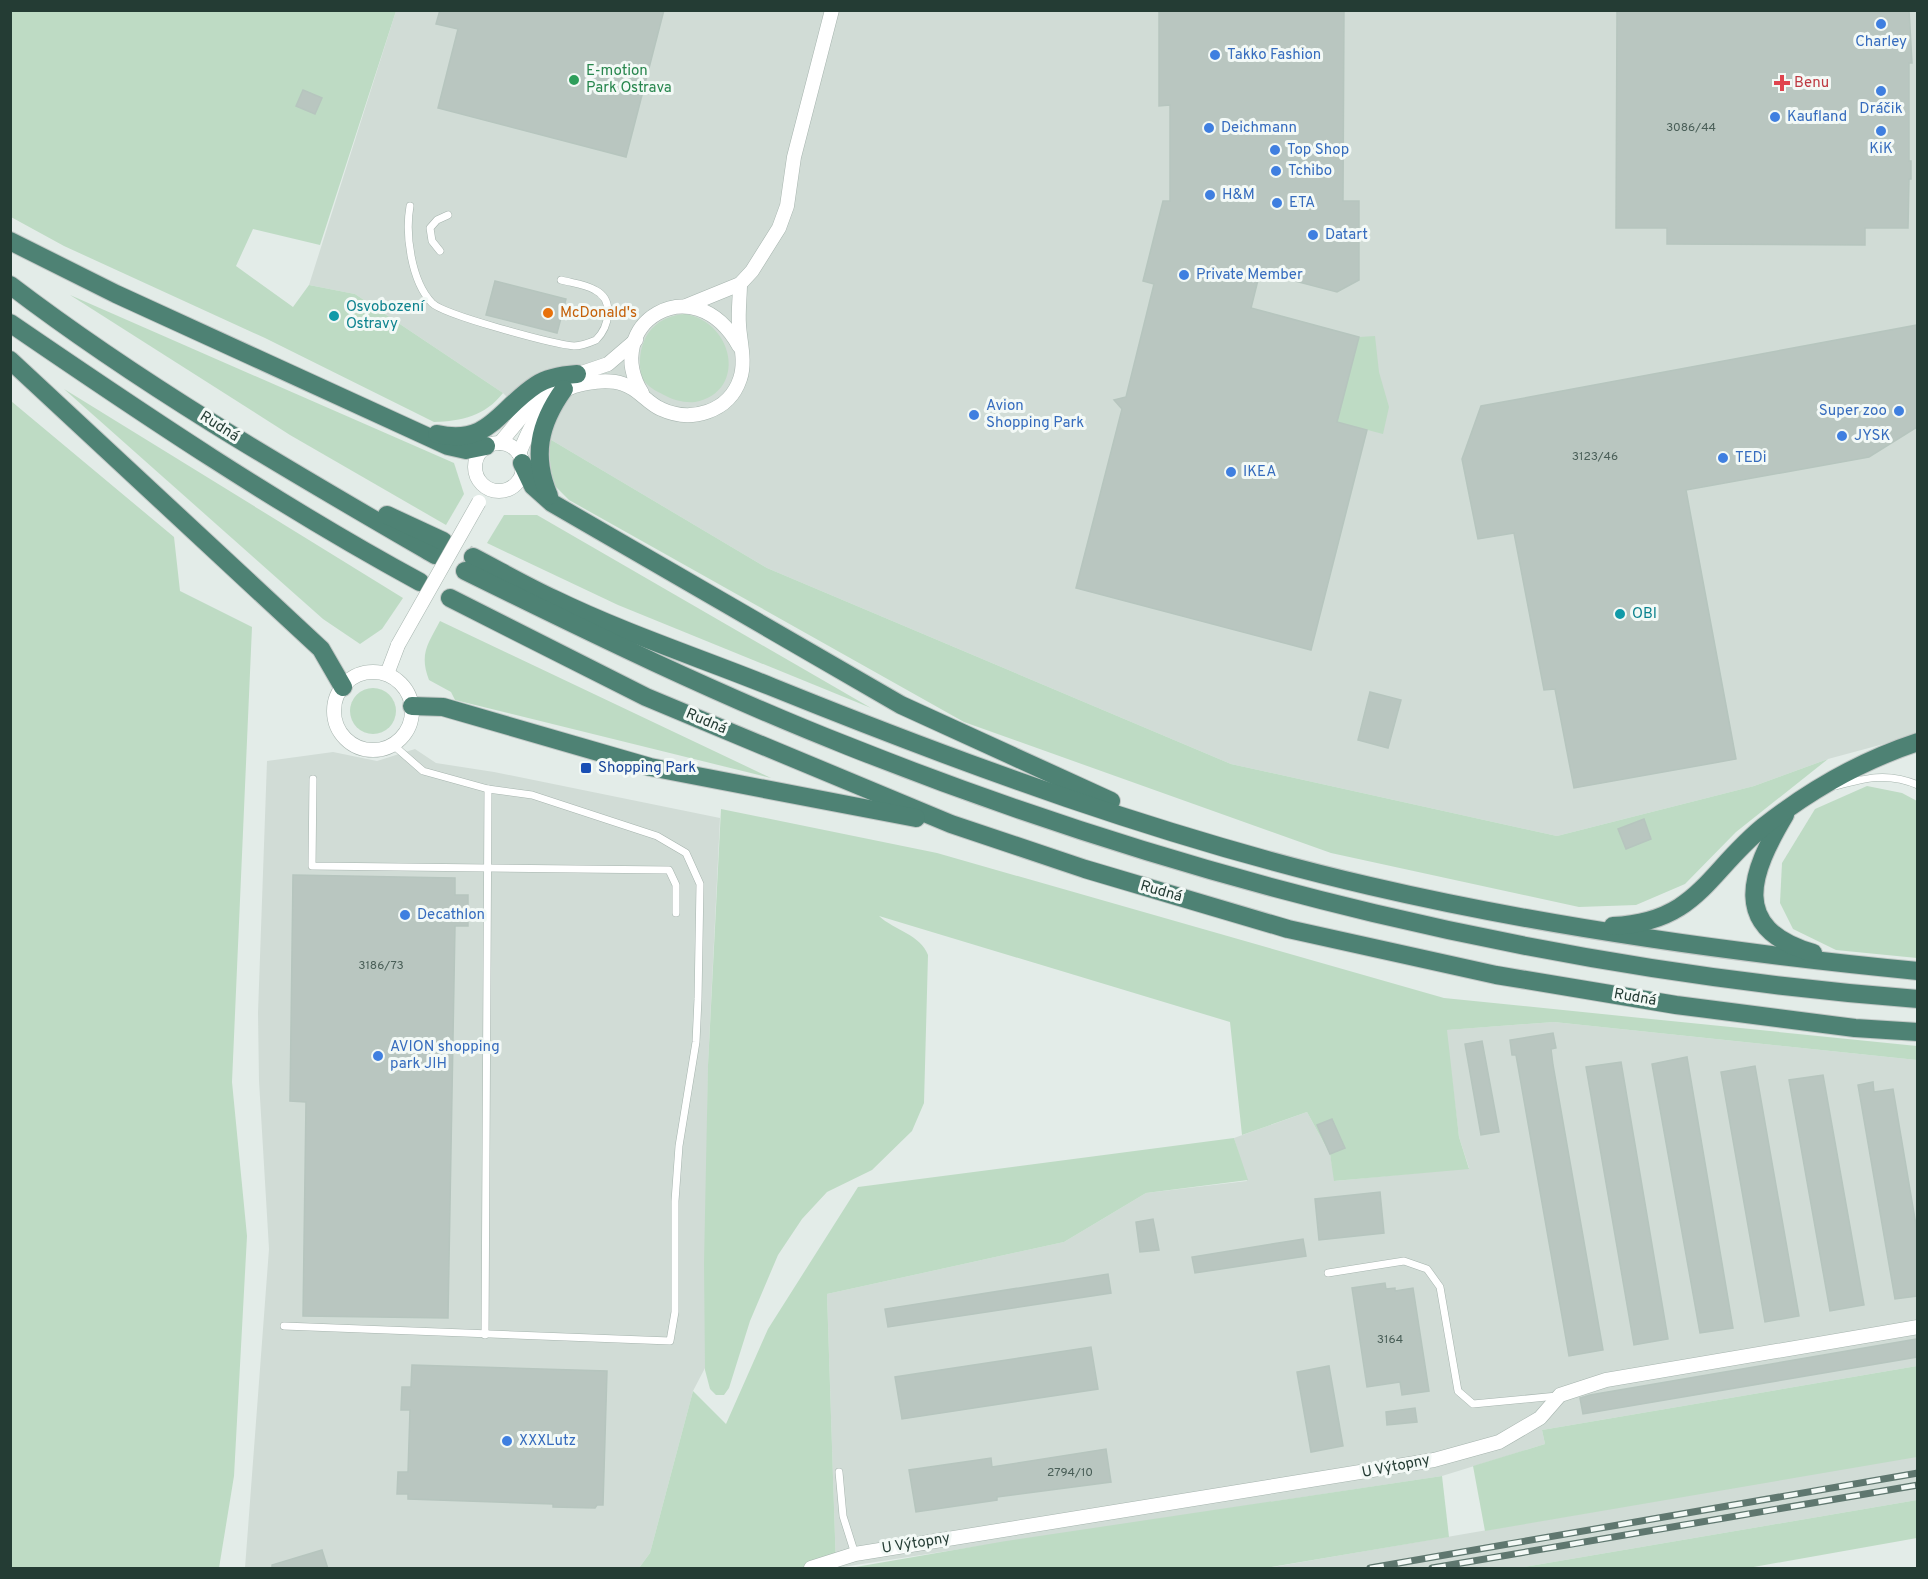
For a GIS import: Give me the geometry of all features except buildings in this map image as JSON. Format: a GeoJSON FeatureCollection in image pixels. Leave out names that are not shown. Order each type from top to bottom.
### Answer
{"type":"FeatureCollection","features":[{"type":"Feature","properties":{"kind":"highway"},"geometry":{"type":"LineString","coordinates":[[10,241],[116,294],[407,428],[457,449],[493,445]]}},
{"type":"Feature","properties":{"kind":"highway","name":"Rudná"},"geometry":{"type":"LineString","coordinates":[[10,285],[134,373],[278,464],[439,548]]}},
{"type":"Feature","properties":{"kind":"highway","name":"Rudná"},"geometry":{"type":"LineString","coordinates":[[10,322],[131,405],[365,552],[420,582]]}},
{"type":"Feature","properties":{"kind":"highway"},"geometry":{"type":"LineString","coordinates":[[10,360],[321,649],[343,687]]}},
{"type":"Feature","properties":{"kind":"highway"},"geometry":{"type":"LineString","coordinates":[[407,428],[454,438],[473,434],[499,419],[537,384],[556,376],[577,374]]}},
{"type":"Feature","properties":{"kind":"highway"},"geometry":{"type":"LineString","coordinates":[[552,503],[539,466],[539,448],[542,428],[549,410],[564,390]]}},
{"type":"Feature","properties":{"kind":"highway"},"geometry":{"type":"LineString","coordinates":[[521,459],[533,486],[552,503],[901,705],[1103,798],[1261,857]]}},
{"type":"Feature","properties":{"kind":"highway"},"geometry":{"type":"LineString","coordinates":[[1917,971],[1851,965],[1569,928],[1366,886],[1261,857],[1092,806],[913,744],[469,564],[619,647],[848,746],[1072,828],[1281,891],[1510,943],[1679,973],[1917,999]]}},
{"type":"Feature","properties":{"kind":"highway","name":"Rudná"},"geometry":{"type":"LineString","coordinates":[[450,598],[646,697],[951,825],[1085,869],[1288,930],[1485,972],[1676,1005],[1855,1028],[1917,1032]]}},
{"type":"Feature","properties":{"kind":"highway"},"geometry":{"type":"LineString","coordinates":[[412,706],[443,707],[650,767],[951,825]]}},
{"type":"Feature","properties":{"kind":"highway"},"geometry":{"type":"LineString","coordinates":[[1569,928],[1640,924],[1668,915],[1696,897],[1755,835],[1808,794],[1841,774],[1917,742]]}},
{"type":"Feature","properties":{"kind":"highway"},"geometry":{"type":"LineString","coordinates":[[1790,808],[1759,863],[1754,893],[1759,913],[1770,930],[1786,943],[1851,965]]}},
{"type":"Feature","properties":{"kind":"street"},"geometry":{"type":"LineString","coordinates":[[643,395],[633,378],[632,364],[636,340],[641,328],[660,311],[686,306],[740,284],[765,252],[783,219],[794,158],[832,10]]}},
{"type":"Feature","properties":{"kind":"street"},"geometry":{"type":"LineString","coordinates":[[636,340],[608,364],[577,374],[543,391],[493,445],[479,453],[474,466],[478,480],[488,489],[502,491],[515,485],[521,477],[521,459],[531,424],[540,410],[551,398],[580,384],[612,381],[625,384],[643,395],[657,408],[684,416],[713,410],[730,396],[741,378],[740,284]]}},
{"type":"Feature","properties":{"kind":"street"},"geometry":{"type":"LineString","coordinates":[[686,306],[710,314],[726,327],[741,349]]}},
{"type":"Feature","properties":{"kind":"street"},"geometry":{"type":"LineString","coordinates":[[493,445],[513,447],[521,459]]}},
{"type":"Feature","properties":{"kind":"street"},"geometry":{"type":"LineString","coordinates":[[387,674],[398,645],[488,489]]}},
{"type":"Feature","properties":{"kind":"street"},"geometry":{"type":"LineString","coordinates":[[373,672],[387,674],[404,687],[412,706],[408,728],[392,744],[370,749],[356,745],[344,736],[335,716],[336,700],[343,687],[359,674],[373,672]]}},
{"type":"Feature","properties":{"kind":"street"},"geometry":{"type":"LineString","coordinates":[[1560,1395],[1606,1380],[1917,1327]]}},
{"type":"Feature","properties":{"kind":"street","name":"U Výtopny"},"geometry":{"type":"LineString","coordinates":[[811,1569],[855,1554],[1434,1460],[1499,1442],[1540,1418],[1560,1395]]}},
{"type":"Feature","properties":{"kind":"lane"},"geometry":{"type":"LineString","coordinates":[[410,206],[409,230],[417,275],[428,297],[449,313],[574,346],[596,340],[607,322],[608,309],[603,297],[590,288],[561,280]]}},
{"type":"Feature","properties":{"kind":"lane"},"geometry":{"type":"LineString","coordinates":[[440,251],[432,241],[430,228],[437,220],[448,215]]}},
{"type":"Feature","properties":{"kind":"lane"},"geometry":{"type":"LineString","coordinates":[[284,1326],[670,1341],[675,1312],[675,1201],[679,1146],[696,1042],[699,955],[700,884],[686,853],[657,836],[532,795],[488,789],[423,771],[392,744]]}},
{"type":"Feature","properties":{"kind":"lane"},"geometry":{"type":"LineString","coordinates":[[1808,794],[1877,776],[1897,778],[1917,785]]}},
{"type":"Feature","properties":{"kind":"lane"},"geometry":{"type":"LineString","coordinates":[[313,779],[312,866],[488,866],[669,870],[676,885],[676,913]]}},
{"type":"Feature","properties":{"kind":"lane"},"geometry":{"type":"LineString","coordinates":[[485,1335],[488,789]]}},
{"type":"Feature","properties":{"kind":"lane"},"geometry":{"type":"LineString","coordinates":[[1328,1273],[1404,1261],[1427,1269],[1440,1287],[1458,1391],[1473,1404],[1560,1395]]}},
{"type":"Feature","properties":{"kind":"lane"},"geometry":{"type":"LineString","coordinates":[[839,1472],[843,1516],[855,1554]]}},
{"type":"Feature","properties":{"kind":"shaded area","name":"Avion Shopping Park"},"geometry":{"type":"Polygon","coordinates":[[[396,11],[1917,11],[1917,735],[1828,759],[1754,786],[1557,836],[1231,764],[767,568],[548,438],[503,393],[355,294],[309,285],[396,11]]]}},
{"type":"Feature","properties":{"kind":"shaded area"},"geometry":{"type":"Polygon","coordinates":[[[415,749],[436,763],[494,772],[720,818],[708,1065],[705,1368],[693,1391],[650,1553],[639,1568],[245,1568],[269,1249],[259,1081],[258,1013],[267,761],[333,752],[377,761],[415,749]]]}},
{"type":"Feature","properties":{"kind":"shaded area"},"geometry":{"type":"Polygon","coordinates":[[[1554,1022],[1917,1060],[1917,1366],[1542,1430],[1545,1444],[1442,1476],[836,1568],[827,1294],[1064,1242],[1146,1193],[1247,1181],[1234,1138],[1307,1112],[1330,1154],[1335,1181],[1469,1168],[1459,1137],[1446,1030],[1554,1022]]]}},
{"type":"Feature","properties":{"kind":"shaded area"},"geometry":{"type":"Polygon","coordinates":[[[1917,1456],[1917,1500],[1518,1568],[1267,1568],[1917,1456]]]}},
{"type":"Feature","properties":{"kind":"green space"},"geometry":{"type":"Polygon","coordinates":[[[11,11],[396,11],[320,245],[253,229],[236,266],[293,307],[309,285],[355,294],[503,393],[489,407],[472,416],[434,422],[265,338],[64,246],[11,217],[11,11]]]}},
{"type":"Feature","properties":{"kind":"green space"},"geometry":{"type":"Polygon","coordinates":[[[70,295],[454,463],[464,494],[446,525],[290,435],[70,295]]]}},
{"type":"Feature","properties":{"kind":"green space"},"geometry":{"type":"Polygon","coordinates":[[[685,314],[702,320],[715,330],[724,343],[728,357],[728,372],[723,385],[712,396],[695,402],[675,400],[654,390],[643,380],[640,369],[641,351],[648,334],[659,322],[675,315],[685,314]]]}},
{"type":"Feature","properties":{"kind":"green space"},"geometry":{"type":"Polygon","coordinates":[[[1375,336],[1379,372],[1389,407],[1383,434],[1337,422],[1359,337],[1375,336]]]}},
{"type":"Feature","properties":{"kind":"green space"},"geometry":{"type":"Polygon","coordinates":[[[64,389],[403,598],[382,629],[360,644],[323,619],[64,389]]]}},
{"type":"Feature","properties":{"kind":"green space"},"geometry":{"type":"Polygon","coordinates":[[[11,401],[174,537],[180,591],[252,627],[232,1082],[247,1236],[234,1476],[219,1568],[11,1568],[11,401]]]}},
{"type":"Feature","properties":{"kind":"green space"},"geometry":{"type":"Polygon","coordinates":[[[548,438],[767,568],[1231,764],[1557,836],[1754,786],[1828,759],[1736,832],[1685,884],[1636,905],[1579,907],[1331,853],[964,722],[569,500],[552,483],[548,438]]]}},
{"type":"Feature","properties":{"kind":"green space"},"geometry":{"type":"Polygon","coordinates":[[[504,515],[537,515],[871,708],[618,605],[487,543],[504,515]]]}},
{"type":"Feature","properties":{"kind":"green space"},"geometry":{"type":"Polygon","coordinates":[[[440,621],[771,778],[455,700],[451,692],[429,680],[426,671],[426,649],[440,621]]]}},
{"type":"Feature","properties":{"kind":"green space"},"geometry":{"type":"Polygon","coordinates":[[[373,688],[389,695],[396,711],[389,727],[373,734],[357,727],[350,711],[357,695],[373,688]]]}},
{"type":"Feature","properties":{"kind":"green space"},"geometry":{"type":"Polygon","coordinates":[[[1867,786],[1902,793],[1917,801],[1917,958],[1836,950],[1793,929],[1780,903],[1782,863],[1815,809],[1867,786]]]}},
{"type":"Feature","properties":{"kind":"green space"},"geometry":{"type":"Polygon","coordinates":[[[721,809],[937,853],[1444,998],[1917,1046],[1917,1060],[1554,1022],[1447,1030],[1459,1137],[1469,1169],[1334,1181],[1330,1154],[1307,1112],[1242,1135],[1230,1022],[879,916],[920,942],[928,955],[924,1103],[912,1131],[872,1170],[827,1192],[802,1219],[778,1255],[750,1321],[729,1388],[724,1395],[716,1395],[710,1389],[705,1370],[704,1263],[708,1065],[721,809]]]}},
{"type":"Feature","properties":{"kind":"green space"},"geometry":{"type":"Polygon","coordinates":[[[1234,1138],[1248,1180],[1146,1193],[1064,1242],[827,1294],[836,1568],[639,1568],[650,1553],[693,1391],[726,1424],[768,1329],[858,1187],[1234,1138]]]}},
{"type":"Feature","properties":{"kind":"green space"},"geometry":{"type":"Polygon","coordinates":[[[1917,1366],[1917,1457],[1485,1531],[1473,1466],[1545,1444],[1542,1430],[1917,1366]]]}},
{"type":"Feature","properties":{"kind":"green space"},"geometry":{"type":"Polygon","coordinates":[[[1442,1476],[1449,1537],[1266,1568],[850,1568],[1006,1541],[1442,1476]]]}},
{"type":"Feature","properties":{"kind":"green space"},"geometry":{"type":"Polygon","coordinates":[[[1917,1500],[1917,1538],[1748,1568],[1518,1568],[1917,1500]]]}},
{"type":"Feature","properties":{"kind":"tunnel"},"geometry":{"type":"LineString","coordinates":[[443,541],[473,557]]}},
{"type":"Feature","properties":{"kind":"railway"},"geometry":{"type":"LineString","coordinates":[[1370,1568],[1918,1473]]}},
{"type":"Feature","properties":{"kind":"railway"},"geometry":{"type":"LineString","coordinates":[[1432,1568],[1918,1485]]}},
{"type":"Feature","properties":{"kind":"place","name":"Charley"},"geometry":{"type":"Point","coordinates":[1881,24]}},
{"type":"Feature","properties":{"kind":"place","name":"Takko Fashion"},"geometry":{"type":"Point","coordinates":[1215,55]}},
{"type":"Feature","properties":{"kind":"place","name":"E-motion Park Ostrava"},"geometry":{"type":"Point","coordinates":[574,80]}},
{"type":"Feature","properties":{"kind":"place","name":"Benu"},"geometry":{"type":"Point","coordinates":[1782,83]}},
{"type":"Feature","properties":{"kind":"place","name":"Dráčik"},"geometry":{"type":"Point","coordinates":[1881,91]}},
{"type":"Feature","properties":{"kind":"place","name":"Kaufland"},"geometry":{"type":"Point","coordinates":[1775,117]}},
{"type":"Feature","properties":{"kind":"place","name":"Deichmann"},"geometry":{"type":"Point","coordinates":[1209,128]}},
{"type":"Feature","properties":{"kind":"place","name":"KiK"},"geometry":{"type":"Point","coordinates":[1881,131]}},
{"type":"Feature","properties":{"kind":"place","name":"Top Shop"},"geometry":{"type":"Point","coordinates":[1275,150]}},
{"type":"Feature","properties":{"kind":"place","name":"Tchibo"},"geometry":{"type":"Point","coordinates":[1276,171]}},
{"type":"Feature","properties":{"kind":"place","name":"H&M"},"geometry":{"type":"Point","coordinates":[1210,195]}},
{"type":"Feature","properties":{"kind":"place","name":"ETA"},"geometry":{"type":"Point","coordinates":[1277,203]}},
{"type":"Feature","properties":{"kind":"place","name":"Datart"},"geometry":{"type":"Point","coordinates":[1313,235]}},
{"type":"Feature","properties":{"kind":"place","name":"Private Member"},"geometry":{"type":"Point","coordinates":[1184,275]}},
{"type":"Feature","properties":{"kind":"place","name":"McDonald's"},"geometry":{"type":"Point","coordinates":[548,313]}},
{"type":"Feature","properties":{"kind":"place","name":"Osvobození Ostravy"},"geometry":{"type":"Point","coordinates":[334,316]}},
{"type":"Feature","properties":{"kind":"place","name":"Super zoo"},"geometry":{"type":"Point","coordinates":[1899,411]}},
{"type":"Feature","properties":{"kind":"place","name":"Avion Shopping Park"},"geometry":{"type":"Point","coordinates":[974,415]}},
{"type":"Feature","properties":{"kind":"place","name":"JYSK"},"geometry":{"type":"Point","coordinates":[1842,436]}},
{"type":"Feature","properties":{"kind":"place","name":"TEDi"},"geometry":{"type":"Point","coordinates":[1723,458]}},
{"type":"Feature","properties":{"kind":"place","name":"IKEA"},"geometry":{"type":"Point","coordinates":[1231,472]}},
{"type":"Feature","properties":{"kind":"place","name":"OBI"},"geometry":{"type":"Point","coordinates":[1620,614]}},
{"type":"Feature","properties":{"kind":"place","name":"Shopping Park"},"geometry":{"type":"Point","coordinates":[586,768]}},
{"type":"Feature","properties":{"kind":"place","name":"Decathlon"},"geometry":{"type":"Point","coordinates":[405,915]}},
{"type":"Feature","properties":{"kind":"place","name":"AVION shopping park JIH"},"geometry":{"type":"Point","coordinates":[378,1056]}},
{"type":"Feature","properties":{"kind":"place","name":"XXXLutz"},"geometry":{"type":"Point","coordinates":[507,1441]}}]}
